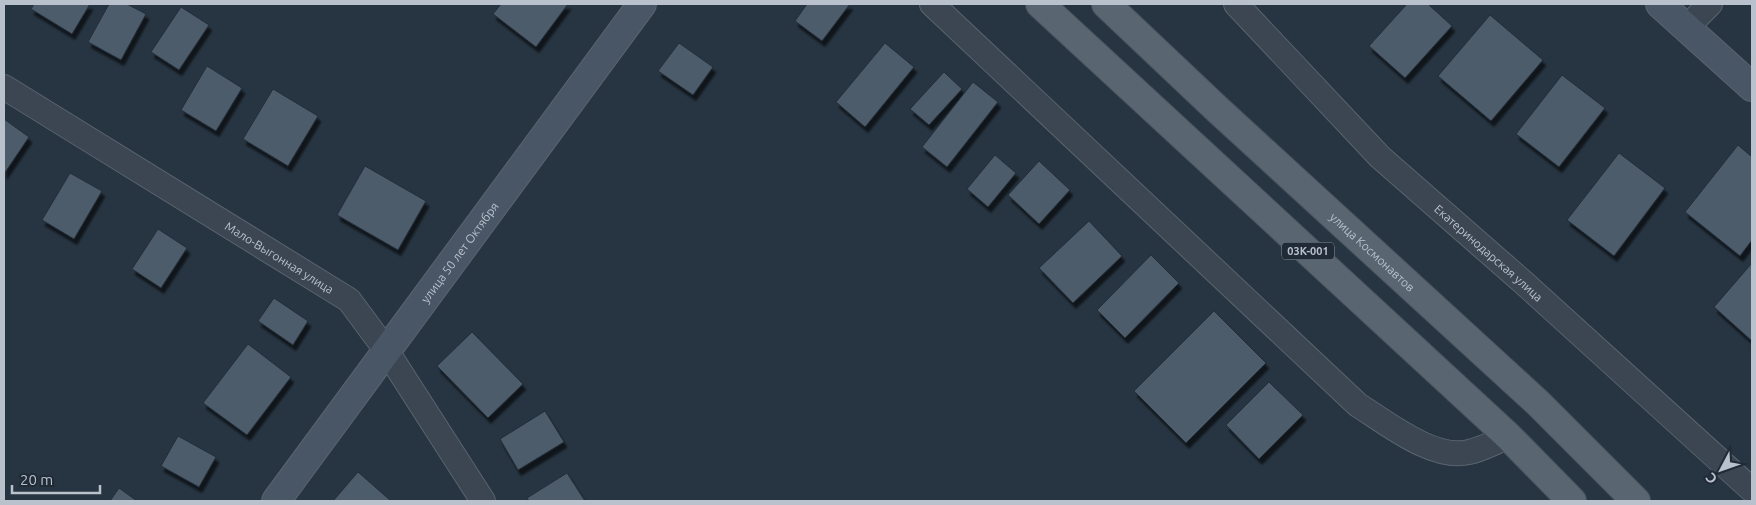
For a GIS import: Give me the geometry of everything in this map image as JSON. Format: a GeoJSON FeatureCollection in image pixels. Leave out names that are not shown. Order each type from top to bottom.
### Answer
{"type":"FeatureCollection","features":[{"type":"Feature","properties":{"kind":"main road","name":"улица 50 лет Октября"},"geometry":{"type":"LineString","coordinates":[[276,501],[642,4]]}},
{"type":"Feature","properties":{"kind":"main road","name":"03К-001"},"geometry":{"type":"LineString","coordinates":[[1040,4],[1508,436],[1572,501]]}},
{"type":"Feature","properties":{"kind":"main road","name":"улица Космонавтов"},"geometry":{"type":"LineString","coordinates":[[1106,4],[1224,116],[1538,403],[1636,501]]}},
{"type":"Feature","properties":{"kind":"main road"},"geometry":{"type":"LineString","coordinates":[[1660,4],[1752,86]]}},
{"type":"Feature","properties":{"kind":"street"},"geometry":{"type":"LineString","coordinates":[[932,4],[1358,405],[1425,445],[1448,453],[1468,453],[1508,436]]}},
{"type":"Feature","properties":{"kind":"street","name":"Екатеринодарская улица"},"geometry":{"type":"LineString","coordinates":[[1236,4],[1380,157],[1524,283],[1752,490]]}},
{"type":"Feature","properties":{"kind":"street"},"geometry":{"type":"LineString","coordinates":[[1686,28],[1710,4]]}},
{"type":"Feature","properties":{"kind":"street","name":"Мало-Выгонная улица"},"geometry":{"type":"LineString","coordinates":[[4,87],[349,300],[386,350],[483,501]]}},
{"type":"Feature","properties":{"kind":"building"},"geometry":{"type":"Polygon","coordinates":[[[34,4],[90,4],[72,34],[31,9],[34,4]]]}},
{"type":"Feature","properties":{"kind":"building"},"geometry":{"type":"Polygon","coordinates":[[[109,4],[127,4],[146,14],[121,60],[88,42],[109,4]]]}},
{"type":"Feature","properties":{"kind":"building"},"geometry":{"type":"Polygon","coordinates":[[[501,4],[568,4],[536,47],[493,14],[501,4]]]}},
{"type":"Feature","properties":{"kind":"building"},"geometry":{"type":"Polygon","coordinates":[[[807,4],[850,4],[822,41],[795,21],[807,4]]]}},
{"type":"Feature","properties":{"kind":"building"},"geometry":{"type":"Polygon","coordinates":[[[1407,4],[1428,4],[1452,26],[1405,78],[1369,46],[1407,4]]]}},
{"type":"Feature","properties":{"kind":"building"},"geometry":{"type":"Polygon","coordinates":[[[181,7],[209,25],[179,70],[151,52],[181,7]]]}},
{"type":"Feature","properties":{"kind":"building"},"geometry":{"type":"Polygon","coordinates":[[[1490,15],[1543,60],[1491,121],[1438,76],[1490,15]]]}},
{"type":"Feature","properties":{"kind":"building"},"geometry":{"type":"Polygon","coordinates":[[[679,43],[713,67],[693,95],[658,71],[679,43]]]}},
{"type":"Feature","properties":{"kind":"building"},"geometry":{"type":"Polygon","coordinates":[[[885,43],[914,67],[865,127],[836,102],[885,43]]]}},
{"type":"Feature","properties":{"kind":"building"},"geometry":{"type":"Polygon","coordinates":[[[207,66],[242,88],[216,131],[181,110],[207,66]]]}},
{"type":"Feature","properties":{"kind":"building"},"geometry":{"type":"Polygon","coordinates":[[[944,72],[962,89],[929,125],[910,109],[944,72]]]}},
{"type":"Feature","properties":{"kind":"building"},"geometry":{"type":"Polygon","coordinates":[[[1562,75],[1605,108],[1559,167],[1516,134],[1562,75]]]}},
{"type":"Feature","properties":{"kind":"building"},"geometry":{"type":"Polygon","coordinates":[[[973,82],[998,102],[947,167],[922,147],[973,82]]]}},
{"type":"Feature","properties":{"kind":"building"},"geometry":{"type":"Polygon","coordinates":[[[273,89],[318,116],[288,166],[243,139],[273,89]]]}},
{"type":"Feature","properties":{"kind":"building"},"geometry":{"type":"Polygon","coordinates":[[[4,119],[29,137],[4,174],[4,119]]]}},
{"type":"Feature","properties":{"kind":"building"},"geometry":{"type":"Polygon","coordinates":[[[1738,145],[1752,157],[1752,240],[1740,256],[1685,212],[1738,145]]]}},
{"type":"Feature","properties":{"kind":"building"},"geometry":{"type":"Polygon","coordinates":[[[1619,153],[1665,188],[1614,256],[1567,220],[1619,153]]]}},
{"type":"Feature","properties":{"kind":"building"},"geometry":{"type":"Polygon","coordinates":[[[995,155],[1016,173],[988,207],[967,189],[995,155]]]}},
{"type":"Feature","properties":{"kind":"building"},"geometry":{"type":"Polygon","coordinates":[[[1039,161],[1070,190],[1039,224],[1008,195],[1039,161]]]}},
{"type":"Feature","properties":{"kind":"building"},"geometry":{"type":"Polygon","coordinates":[[[365,166],[426,201],[398,250],[337,215],[365,166]]]}},
{"type":"Feature","properties":{"kind":"building"},"geometry":{"type":"Polygon","coordinates":[[[70,173],[102,191],[74,239],[42,220],[70,173]]]}},
{"type":"Feature","properties":{"kind":"building"},"geometry":{"type":"Polygon","coordinates":[[[1089,221],[1122,256],[1073,303],[1039,268],[1089,221]]]}},
{"type":"Feature","properties":{"kind":"building"},"geometry":{"type":"Polygon","coordinates":[[[158,229],[187,248],[161,288],[132,269],[158,229]]]}},
{"type":"Feature","properties":{"kind":"building"},"geometry":{"type":"Polygon","coordinates":[[[1151,255],[1179,283],[1125,338],[1097,310],[1151,255]]]}},
{"type":"Feature","properties":{"kind":"building"},"geometry":{"type":"Polygon","coordinates":[[[1752,263],[1752,341],[1714,307],[1752,263]]]}},
{"type":"Feature","properties":{"kind":"building"},"geometry":{"type":"Polygon","coordinates":[[[274,298],[308,321],[293,345],[258,321],[274,298]]]}},
{"type":"Feature","properties":{"kind":"building"},"geometry":{"type":"Polygon","coordinates":[[[1214,311],[1266,363],[1186,443],[1134,391],[1214,311]]]}},
{"type":"Feature","properties":{"kind":"building"},"geometry":{"type":"Polygon","coordinates":[[[472,332],[523,384],[488,418],[437,366],[472,332]]]}},
{"type":"Feature","properties":{"kind":"building"},"geometry":{"type":"Polygon","coordinates":[[[248,344],[291,377],[247,435],[203,403],[248,344]]]}},
{"type":"Feature","properties":{"kind":"building"},"geometry":{"type":"Polygon","coordinates":[[[1269,382],[1303,415],[1259,459],[1226,425],[1269,382]]]}},
{"type":"Feature","properties":{"kind":"building"},"geometry":{"type":"Polygon","coordinates":[[[545,411],[564,442],[518,470],[500,439],[545,411]]]}},
{"type":"Feature","properties":{"kind":"building"},"geometry":{"type":"Polygon","coordinates":[[[178,436],[216,457],[199,487],[161,466],[178,436]]]}},
{"type":"Feature","properties":{"kind":"building"},"geometry":{"type":"Polygon","coordinates":[[[358,472],[391,501],[333,501],[358,472]]]}},
{"type":"Feature","properties":{"kind":"building"},"geometry":{"type":"Polygon","coordinates":[[[567,473],[585,501],[529,501],[527,498],[567,473]]]}},
{"type":"Feature","properties":{"kind":"building"},"geometry":{"type":"Polygon","coordinates":[[[119,488],[137,501],[110,501],[119,488]]]}}]}
